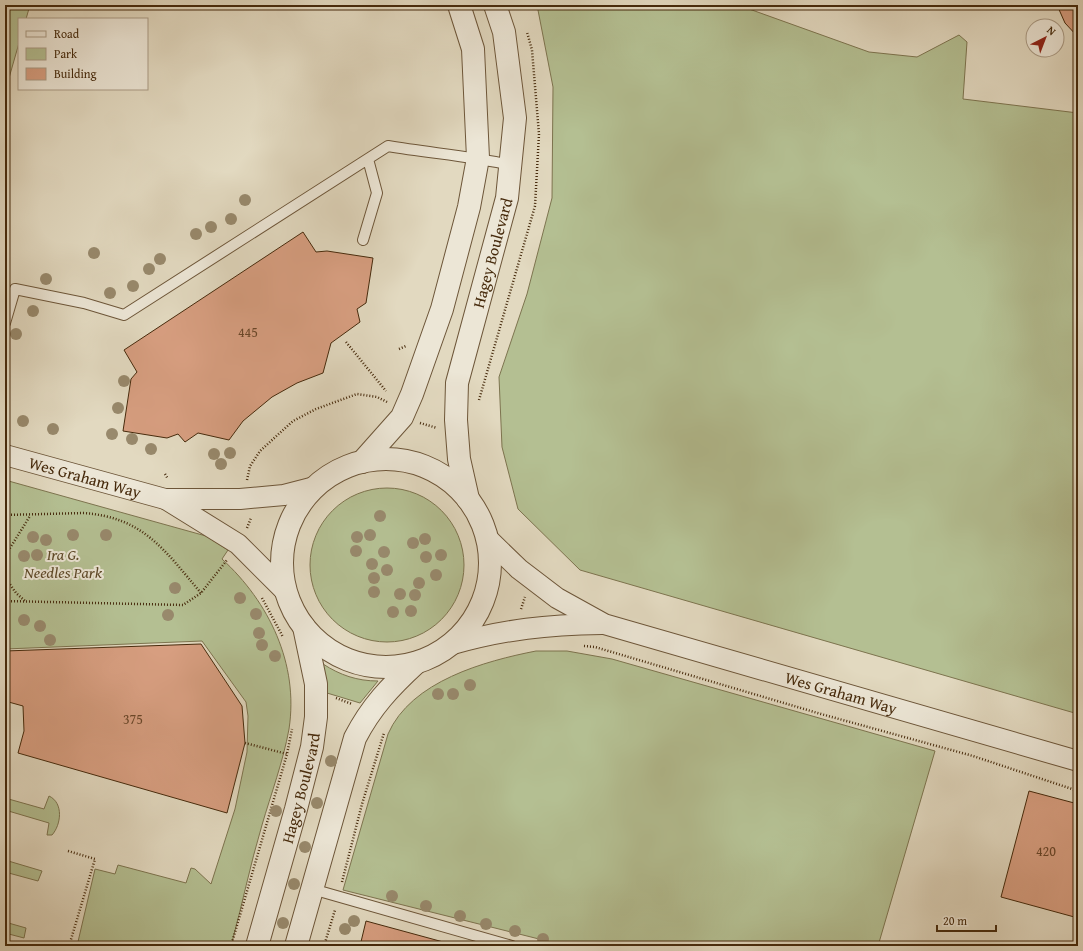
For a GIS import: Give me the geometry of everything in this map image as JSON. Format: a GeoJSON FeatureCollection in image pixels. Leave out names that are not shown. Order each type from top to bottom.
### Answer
{"type":"FeatureCollection","features":[{"type":"Feature","properties":{"kind":"street","name":"Hagey Boulevard"},"geometry":{"type":"LineString","coordinates":[[362,462],[402,417],[412,394],[442,309],[469,206],[478,158],[473,50],[459,5]]}},
{"type":"Feature","properties":{"kind":"street","name":"Hagey Boulevard"},"geometry":{"type":"LineString","coordinates":[[468,499],[459,459],[456,420],[457,383],[507,198],[515,118],[504,32],[495,5]]}},
{"type":"Feature","properties":{"kind":"street","name":"Wes Graham Way"},"geometry":{"type":"LineString","coordinates":[[5,455],[165,499],[240,499],[284,495],[314,487]]}},
{"type":"Feature","properties":{"kind":"street"},"geometry":{"type":"LineString","coordinates":[[383,459],[402,460],[420,465],[437,473],[452,483],[468,499],[482,523],[487,538],[490,559],[489,580],[484,601],[474,619],[453,644],[438,654],[416,663],[396,667],[380,667],[348,660],[321,644],[304,626],[286,592],[282,558],[286,533],[296,511],[314,487],[336,472],[362,462],[383,459]]}},
{"type":"Feature","properties":{"kind":"street","name":"Wes Graham Way"},"geometry":{"type":"LineString","coordinates":[[165,499],[238,544],[286,592]]}},
{"type":"Feature","properties":{"kind":"street","name":"Wes Graham Way"},"geometry":{"type":"LineString","coordinates":[[487,538],[519,568],[557,598],[604,624],[1078,761]]}},
{"type":"Feature","properties":{"kind":"street","name":"Wes Graham Way"},"geometry":{"type":"LineString","coordinates":[[453,644],[492,633],[521,628],[557,625],[604,624]]}},
{"type":"Feature","properties":{"kind":"street","name":"Hagey Boulevard"},"geometry":{"type":"LineString","coordinates":[[257,946],[312,747],[316,717],[316,684],[304,626]]}},
{"type":"Feature","properties":{"kind":"street"},"geometry":{"type":"LineString","coordinates":[[296,946],[355,738],[369,713],[382,695],[416,663]]}},
{"type":"Feature","properties":{"kind":"lane"},"geometry":{"type":"LineString","coordinates":[[5,323],[15,289],[84,303],[124,315],[388,146],[445,156],[478,158],[511,165]]}},
{"type":"Feature","properties":{"kind":"lane"},"geometry":{"type":"LineString","coordinates":[[363,240],[377,193],[368,159]]}},
{"type":"Feature","properties":{"kind":"lane"},"geometry":{"type":"LineString","coordinates":[[312,889],[512,946]]}},
{"type":"Feature","properties":{"kind":"path"},"geometry":{"type":"LineString","coordinates":[[346,342],[386,392]]}},
{"type":"Feature","properties":{"kind":"path"},"geometry":{"type":"LineString","coordinates":[[247,478],[250,466],[260,451],[293,421],[316,409],[357,394],[383,400]]}},
{"type":"Feature","properties":{"kind":"path"},"geometry":{"type":"LineString","coordinates":[[417,421],[429,427],[440,428]]}},
{"type":"Feature","properties":{"kind":"path"},"geometry":{"type":"LineString","coordinates":[[246,531],[253,513]]}},
{"type":"Feature","properties":{"kind":"path"},"geometry":{"type":"LineString","coordinates":[[5,515],[30,516],[95,514],[127,523],[155,540],[201,593]]}},
{"type":"Feature","properties":{"kind":"path"},"geometry":{"type":"LineString","coordinates":[[5,556],[30,516]]}},
{"type":"Feature","properties":{"kind":"path"},"geometry":{"type":"LineString","coordinates":[[5,601],[177,605],[189,602],[201,593],[228,559],[234,563]]}},
{"type":"Feature","properties":{"kind":"path"},"geometry":{"type":"LineString","coordinates":[[5,577],[16,593],[25,601]]}},
{"type":"Feature","properties":{"kind":"path"},"geometry":{"type":"LineString","coordinates":[[521,610],[525,595]]}},
{"type":"Feature","properties":{"kind":"path"},"geometry":{"type":"LineString","coordinates":[[261,596],[285,640]]}},
{"type":"Feature","properties":{"kind":"path"},"geometry":{"type":"LineString","coordinates":[[580,646],[595,647],[821,714],[973,756],[1078,791]]}},
{"type":"Feature","properties":{"kind":"path"},"geometry":{"type":"LineString","coordinates":[[332,697],[359,706]]}},
{"type":"Feature","properties":{"kind":"path"},"geometry":{"type":"LineString","coordinates":[[231,946],[287,754],[293,722]]}},
{"type":"Feature","properties":{"kind":"path"},"geometry":{"type":"LineString","coordinates":[[324,946],[362,804],[384,731]]}},
{"type":"Feature","properties":{"kind":"path"},"geometry":{"type":"LineString","coordinates":[[245,743],[287,754]]}},
{"type":"Feature","properties":{"kind":"path"},"geometry":{"type":"LineString","coordinates":[[68,851],[95,859],[69,946]]}},
{"type":"Feature","properties":{"kind":"green space"},"geometry":{"type":"Polygon","coordinates":[[[5,5],[30,5],[26,18],[18,18],[18,46],[5,92],[5,5]]]}},
{"type":"Feature","properties":{"kind":"green space"},"geometry":{"type":"Polygon","coordinates":[[[537,5],[738,5],[869,52],[917,57],[959,35],[967,42],[963,99],[1078,113],[1078,714],[580,570],[518,509],[502,447],[499,377],[527,294],[552,198],[553,87],[537,5]]]}},
{"type":"Feature","properties":{"kind":"green space","name":"Ira G. Needles Park"},"geometry":{"type":"Polygon","coordinates":[[[5,480],[206,536],[228,550],[222,559],[239,576],[254,595],[277,636],[285,658],[289,681],[291,705],[289,729],[280,766],[258,840],[231,946],[77,946],[95,869],[115,874],[118,865],[186,883],[191,868],[195,869],[211,884],[235,809],[247,752],[248,716],[246,702],[202,641],[5,649],[5,480]]]}},
{"type":"Feature","properties":{"kind":"green space"},"geometry":{"type":"Polygon","coordinates":[[[379,488],[395,488],[417,493],[442,510],[459,535],[463,550],[463,580],[459,595],[442,620],[417,637],[395,642],[379,642],[357,637],[338,625],[327,614],[315,595],[310,573],[310,557],[315,535],[327,516],[338,505],[357,493],[379,488]]]}},
{"type":"Feature","properties":{"kind":"green space"},"geometry":{"type":"Polygon","coordinates":[[[536,651],[567,651],[612,659],[935,751],[878,946],[567,946],[343,890],[388,734],[399,716],[414,700],[431,687],[452,676],[495,661],[536,651]]]}},
{"type":"Feature","properties":{"kind":"green space"},"geometry":{"type":"Polygon","coordinates":[[[323,664],[349,677],[378,681],[360,703],[327,693],[323,664]]]}},
{"type":"Feature","properties":{"kind":"green space"},"geometry":{"type":"Polygon","coordinates":[[[49,796],[54,799],[60,814],[57,826],[52,835],[47,835],[49,823],[5,810],[5,798],[44,809],[49,796]]]}},
{"type":"Feature","properties":{"kind":"green space"},"geometry":{"type":"Polygon","coordinates":[[[5,860],[42,871],[38,881],[5,872],[5,860]]]}},
{"type":"Feature","properties":{"kind":"green space"},"geometry":{"type":"Polygon","coordinates":[[[5,922],[26,928],[24,938],[5,933],[5,922]]]}},
{"type":"Feature","properties":{"kind":"building"},"geometry":{"type":"Polygon","coordinates":[[[1057,5],[1078,5],[1078,37],[1065,23],[1065,18],[1063,18],[1057,5]]]}},
{"type":"Feature","properties":{"kind":"building"},"geometry":{"type":"Polygon","coordinates":[[[303,232],[316,252],[327,251],[373,258],[366,303],[357,309],[360,322],[331,343],[323,373],[297,383],[272,397],[243,421],[229,440],[198,433],[185,442],[178,434],[167,438],[123,431],[131,379],[137,372],[124,350],[303,232]]]}},
{"type":"Feature","properties":{"kind":"building"},"geometry":{"type":"Polygon","coordinates":[[[201,644],[242,706],[245,743],[227,813],[18,753],[24,731],[23,706],[5,701],[5,651],[201,644]]]}},
{"type":"Feature","properties":{"kind":"building"},"geometry":{"type":"Polygon","coordinates":[[[1029,791],[1078,804],[1078,918],[1001,897],[1029,791]]]}},
{"type":"Feature","properties":{"kind":"building"},"geometry":{"type":"Polygon","coordinates":[[[366,921],[458,946],[360,946],[366,921]]]}}]}
